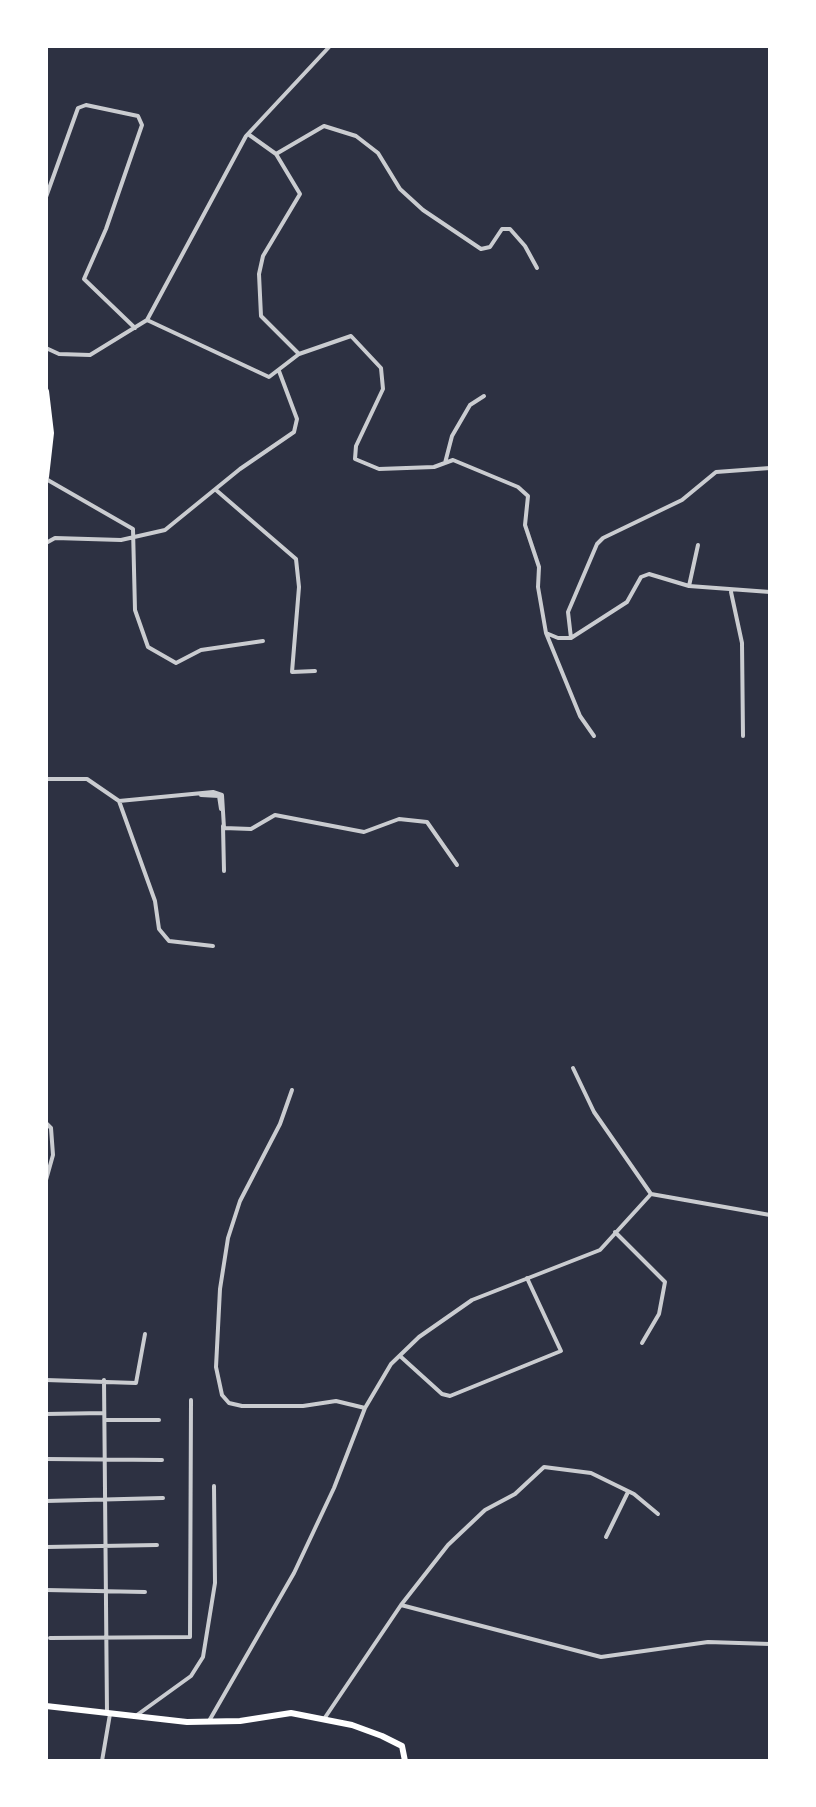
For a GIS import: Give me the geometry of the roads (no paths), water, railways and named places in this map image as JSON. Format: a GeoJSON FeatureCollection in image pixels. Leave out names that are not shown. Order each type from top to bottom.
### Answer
{"type":"FeatureCollection","features":[{"type":"Feature","properties":{"kind":"main road"},"geometry":{"type":"LineString","coordinates":[[46,391],[51,433],[46,478]]}},
{"type":"Feature","properties":{"kind":"main road"},"geometry":{"type":"LineString","coordinates":[[46,1706],[209,1721],[291,1713],[352,1725],[392,1741],[402,1746],[405,1761]]}},
{"type":"Feature","properties":{"kind":"street"},"geometry":{"type":"LineString","coordinates":[[46,348],[80,358],[147,320],[248,134],[330,46]]}},
{"type":"Feature","properties":{"kind":"street"},"geometry":{"type":"LineString","coordinates":[[46,197],[78,108],[86,105],[138,116],[142,125],[106,229],[84,279],[135,328]]}},
{"type":"Feature","properties":{"kind":"street"},"geometry":{"type":"LineString","coordinates":[[276,154],[324,126],[356,136],[378,153],[400,189],[423,210],[481,249],[490,247],[502,229],[510,229],[525,246],[537,268]]}},
{"type":"Feature","properties":{"kind":"street"},"geometry":{"type":"LineString","coordinates":[[248,134],[276,154],[300,194],[263,256],[259,274],[261,316],[299,354]]}},
{"type":"Feature","properties":{"kind":"street"},"geometry":{"type":"LineString","coordinates":[[147,320],[269,377],[299,354],[351,336],[381,368],[383,389],[356,446],[355,459],[379,469],[419,469],[453,460],[518,487],[528,496],[525,525],[539,567],[538,587],[546,633],[580,716],[594,736]]}},
{"type":"Feature","properties":{"kind":"street"},"geometry":{"type":"LineString","coordinates":[[46,543],[55,538],[121,540],[165,530],[294,432],[297,419],[279,371]]}},
{"type":"Feature","properties":{"kind":"street"},"geometry":{"type":"LineString","coordinates":[[445,463],[448,443],[470,405],[484,396]]}},
{"type":"Feature","properties":{"kind":"street"},"geometry":{"type":"LineString","coordinates":[[571,638],[568,612],[597,544],[603,538],[682,500],[716,472],[770,468]]}},
{"type":"Feature","properties":{"kind":"street"},"geometry":{"type":"LineString","coordinates":[[46,478],[133,529],[135,610],[148,647],[176,663],[201,650],[263,641]]}},
{"type":"Feature","properties":{"kind":"street"},"geometry":{"type":"LineString","coordinates":[[216,490],[296,559],[299,587],[292,672],[315,671]]}},
{"type":"Feature","properties":{"kind":"street"},"geometry":{"type":"LineString","coordinates":[[689,586],[698,545]]}},
{"type":"Feature","properties":{"kind":"street"},"geometry":{"type":"LineString","coordinates":[[546,633],[558,638],[571,638],[627,602],[641,577],[649,574],[689,586],[770,592]]}},
{"type":"Feature","properties":{"kind":"street"},"geometry":{"type":"LineString","coordinates":[[731,591],[741,633],[743,736]]}},
{"type":"Feature","properties":{"kind":"street"},"geometry":{"type":"LineString","coordinates":[[47,777],[87,779],[119,801],[155,901],[159,929],[169,941],[213,946]]}},
{"type":"Feature","properties":{"kind":"street"},"geometry":{"type":"LineString","coordinates":[[119,801],[213,792],[222,795],[224,871]]}},
{"type":"Feature","properties":{"kind":"street"},"geometry":{"type":"LineString","coordinates":[[224,828],[251,829],[275,815],[364,832],[399,819],[427,822],[457,865]]}},
{"type":"Feature","properties":{"kind":"street"},"geometry":{"type":"LineString","coordinates":[[573,1068],[594,1112],[651,1194],[770,1215]]}},
{"type":"Feature","properties":{"kind":"street"},"geometry":{"type":"LineString","coordinates":[[292,1090],[280,1124],[240,1201],[228,1238],[220,1289],[216,1367],[222,1395],[229,1403],[242,1406],[303,1406],[336,1401],[365,1408]]}},
{"type":"Feature","properties":{"kind":"street"},"geometry":{"type":"LineString","coordinates":[[46,1123],[51,1128],[53,1155],[46,1180]]}},
{"type":"Feature","properties":{"kind":"street"},"geometry":{"type":"LineString","coordinates":[[209,1721],[294,1573],[334,1488],[365,1408],[399,1356],[472,1300],[600,1250],[651,1194]]}},
{"type":"Feature","properties":{"kind":"street"},"geometry":{"type":"LineString","coordinates":[[615,1232],[665,1282],[659,1314],[642,1343]]}},
{"type":"Feature","properties":{"kind":"street"},"geometry":{"type":"LineString","coordinates":[[399,1356],[442,1394],[450,1396],[561,1351],[527,1278]]}},
{"type":"Feature","properties":{"kind":"street"},"geometry":{"type":"LineString","coordinates":[[46,1380],[133,1383],[139,1380],[145,1334]]}},
{"type":"Feature","properties":{"kind":"street"},"geometry":{"type":"LineString","coordinates":[[102,1761],[108,1713],[104,1380]]}},
{"type":"Feature","properties":{"kind":"street"},"geometry":{"type":"LineString","coordinates":[[50,1638],[185,1639],[192,1632],[191,1400]]}},
{"type":"Feature","properties":{"kind":"street"},"geometry":{"type":"LineString","coordinates":[[46,1414],[104,1413]]}},
{"type":"Feature","properties":{"kind":"street"},"geometry":{"type":"LineString","coordinates":[[105,1420],[159,1420]]}},
{"type":"Feature","properties":{"kind":"street"},"geometry":{"type":"LineString","coordinates":[[46,1459],[162,1460]]}},
{"type":"Feature","properties":{"kind":"street"},"geometry":{"type":"LineString","coordinates":[[323,1721],[401,1605],[448,1545],[485,1510],[515,1494],[544,1467],[591,1473],[628,1492],[658,1514]]}},
{"type":"Feature","properties":{"kind":"street"},"geometry":{"type":"LineString","coordinates":[[135,1716],[191,1676],[203,1657],[215,1583],[214,1486]]}},
{"type":"Feature","properties":{"kind":"street"},"geometry":{"type":"LineString","coordinates":[[606,1537],[628,1492]]}},
{"type":"Feature","properties":{"kind":"street"},"geometry":{"type":"LineString","coordinates":[[46,1501],[163,1498]]}},
{"type":"Feature","properties":{"kind":"street"},"geometry":{"type":"LineString","coordinates":[[46,1547],[157,1545]]}},
{"type":"Feature","properties":{"kind":"street"},"geometry":{"type":"LineString","coordinates":[[46,1590],[145,1592]]}},
{"type":"Feature","properties":{"kind":"street"},"geometry":{"type":"LineString","coordinates":[[401,1605],[601,1657],[708,1642],[770,1644]]}}]}
